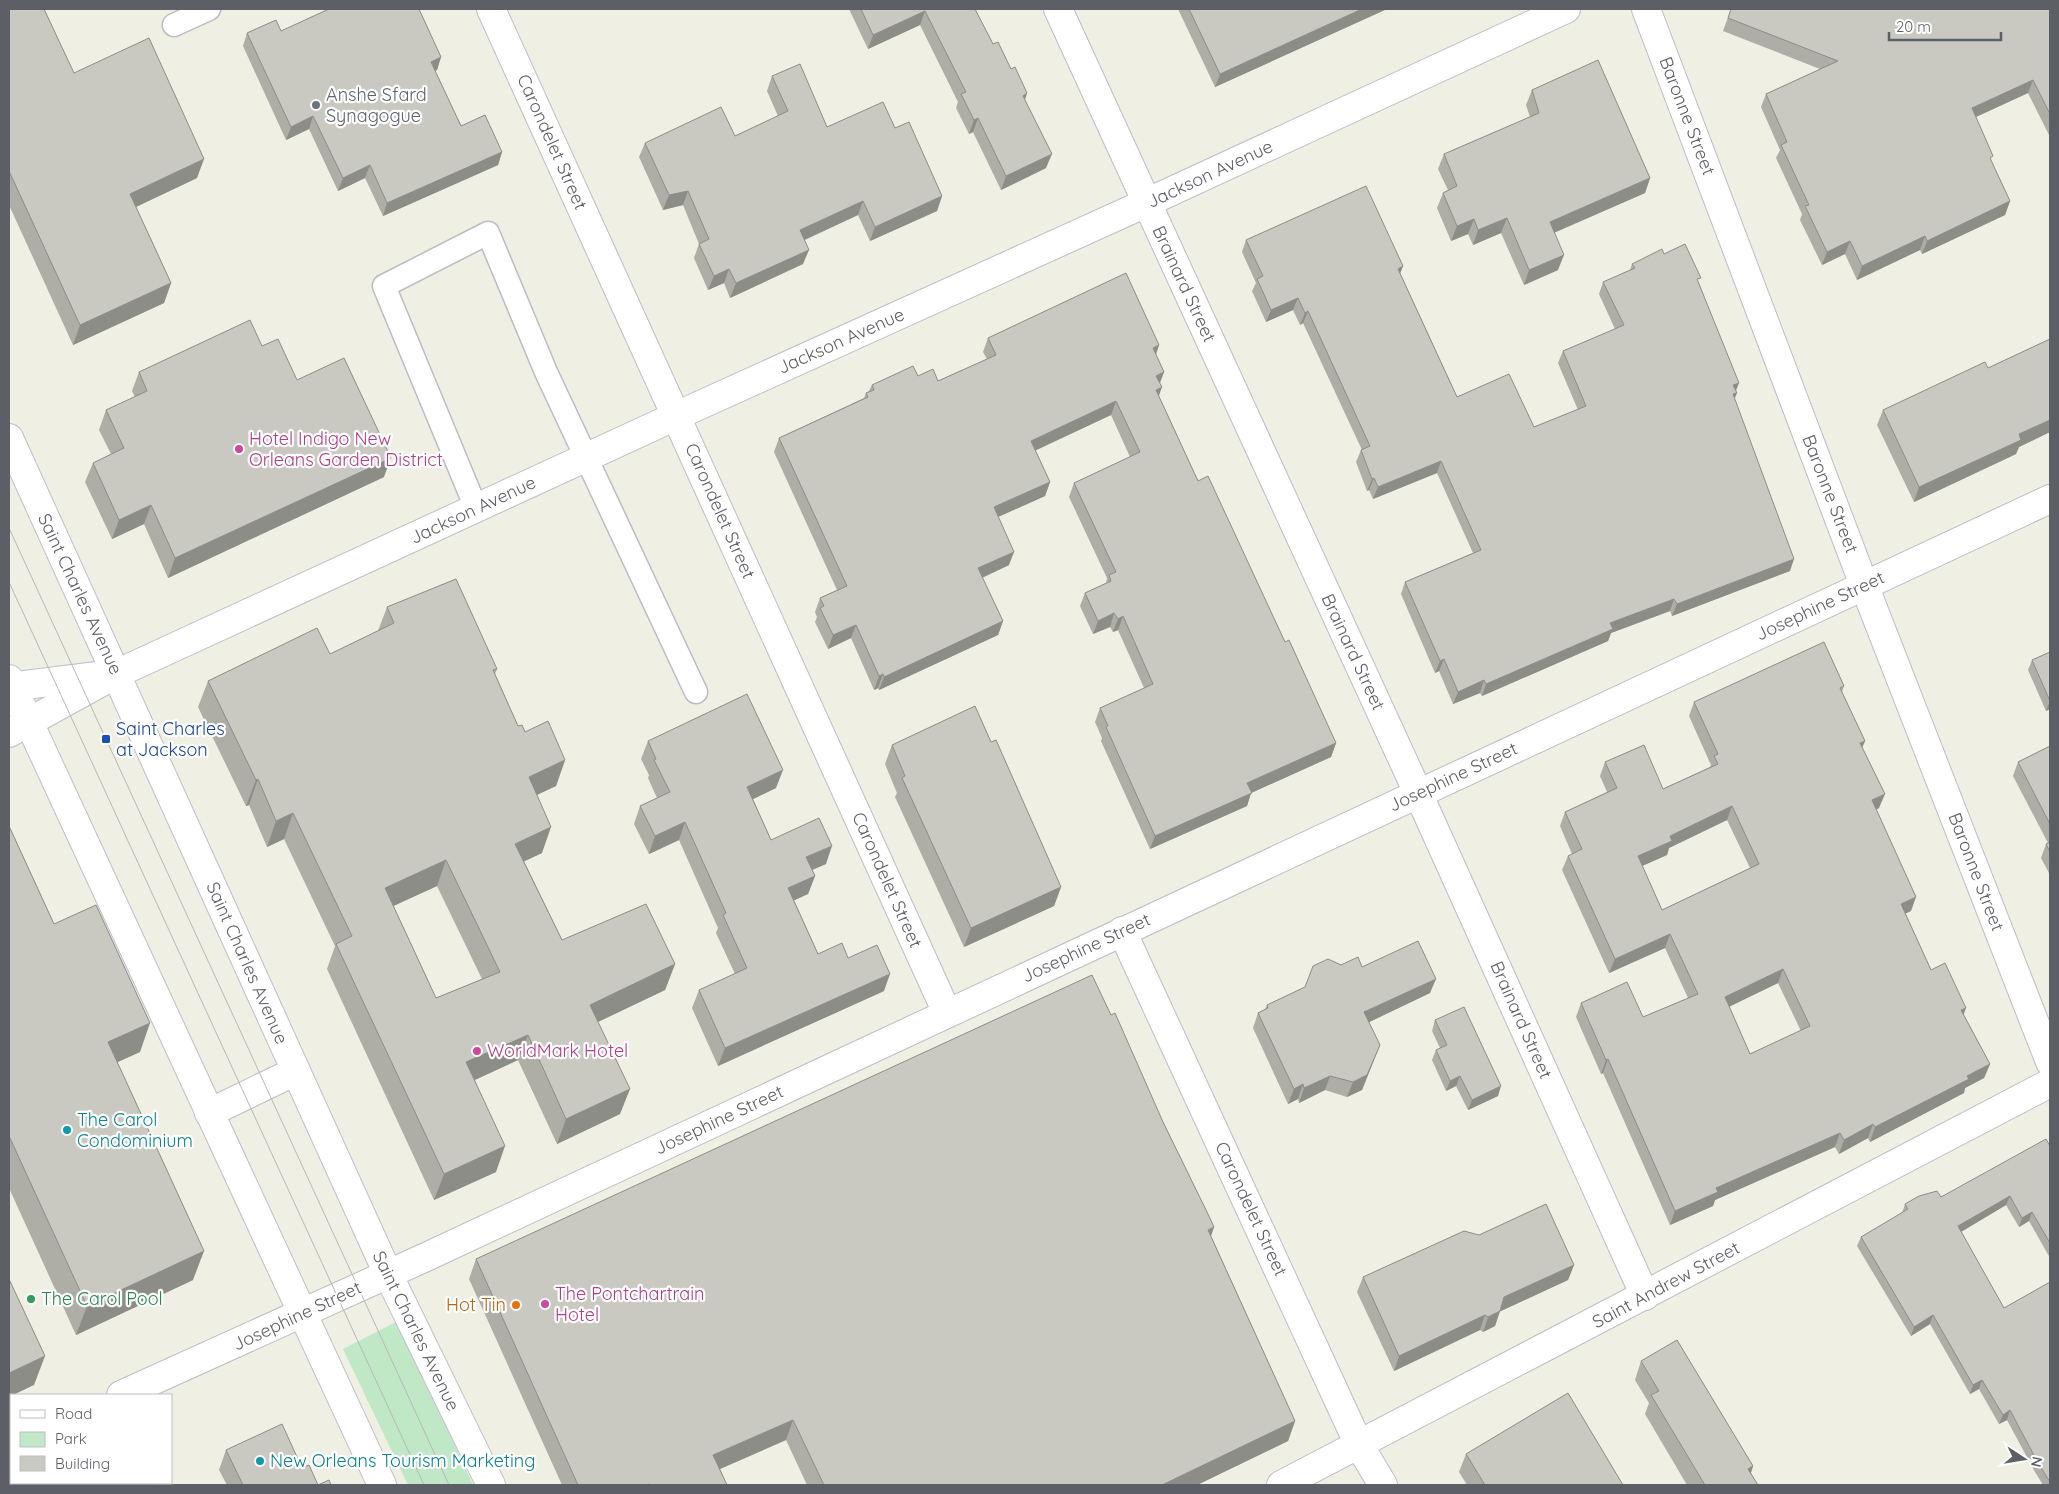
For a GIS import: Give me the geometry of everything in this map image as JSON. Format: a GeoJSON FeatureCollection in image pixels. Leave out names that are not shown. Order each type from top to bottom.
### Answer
{"type":"FeatureCollection","features":[{"type":"Feature","properties":{"kind":"street","name":"Carondelet Street"},"geometry":{"type":"LineString","coordinates":[[491,9],[948,1013]]}},
{"type":"Feature","properties":{"kind":"street","name":"Brainard Street"},"geometry":{"type":"LineString","coordinates":[[1058,9],[1418,793],[1645,1296]]}},
{"type":"Feature","properties":{"kind":"street","name":"Baronne Street"},"geometry":{"type":"LineString","coordinates":[[1646,9],[1864,585],[2050,1062]]}},
{"type":"Feature","properties":{"kind":"street","name":"Jackson Avenue"},"geometry":{"type":"LineString","coordinates":[[19,729],[116,674],[676,416],[1146,203],[1562,10]]}},
{"type":"Feature","properties":{"kind":"street","name":"Saint Charles Avenue"},"geometry":{"type":"LineString","coordinates":[[9,438],[388,1274],[491,1485]]}},
{"type":"Feature","properties":{"kind":"street","name":"Josephine Street"},"geometry":{"type":"LineString","coordinates":[[123,1394],[302,1314],[2050,499]]}},
{"type":"Feature","properties":{"kind":"street","name":"Jackson Avenue"},"geometry":{"type":"LineString","coordinates":[[10,684],[116,674]]}},
{"type":"Feature","properties":{"kind":"street"},"geometry":{"type":"LineString","coordinates":[[10,684],[19,729],[209,1113],[382,1485]]}},
{"type":"Feature","properties":{"kind":"street","name":"Carondelet Street"},"geometry":{"type":"LineString","coordinates":[[1122,931],[1359,1445],[1383,1485]]}},
{"type":"Feature","properties":{"kind":"street"},"geometry":{"type":"LineString","coordinates":[[209,1113],[296,1070]]}},
{"type":"Feature","properties":{"kind":"street","name":"Saint Andrew Street"},"geometry":{"type":"LineString","coordinates":[[1281,1485],[2050,1084]]}},
{"type":"Feature","properties":{"kind":"lane"},"geometry":{"type":"LineString","coordinates":[[174,25],[208,9]]}},
{"type":"Feature","properties":{"kind":"lane"},"geometry":{"type":"LineString","coordinates":[[476,508],[384,286],[488,233],[546,372],[696,692]]}},
{"type":"Feature","properties":{"kind":"green space"},"geometry":{"type":"Polygon","coordinates":[[[398,1321],[473,1485],[408,1485],[343,1349],[398,1321]]]}},
{"type":"Feature","properties":{"kind":"building"},"geometry":{"type":"Polygon","coordinates":[[[9,9],[44,9],[74,73],[149,38],[204,159],[130,194],[171,283],[80,325],[9,171],[9,9]]]}},
{"type":"Feature","properties":{"kind":"building"},"geometry":{"type":"Polygon","coordinates":[[[329,9],[419,9],[441,57],[431,62],[461,126],[485,115],[502,152],[387,203],[370,165],[343,178],[313,116],[291,127],[247,33],[276,20],[281,31],[329,9]]]}},
{"type":"Feature","properties":{"kind":"building"},"geometry":{"type":"Polygon","coordinates":[[[861,9],[975,9],[993,44],[998,42],[1011,69],[1015,67],[1027,93],[1023,96],[1052,154],[1006,176],[978,118],[974,120],[961,94],[966,92],[925,11],[873,35],[861,9]]]}},
{"type":"Feature","properties":{"kind":"building"},"geometry":{"type":"Polygon","coordinates":[[[1189,9],[1362,9],[1220,74],[1189,9]]]}},
{"type":"Feature","properties":{"kind":"building"},"geometry":{"type":"Polygon","coordinates":[[[1731,9],[2050,9],[2050,114],[2033,80],[1972,108],[1993,156],[1990,158],[2010,201],[1927,241],[1925,236],[1862,266],[1850,241],[1827,252],[1805,206],[1809,205],[1781,145],[1787,142],[1766,94],[1838,61],[1728,18],[1731,9]]]}},
{"type":"Feature","properties":{"kind":"building"},"geometry":{"type":"Polygon","coordinates":[[[1598,60],[1650,178],[1550,222],[1564,255],[1529,270],[1507,218],[1478,230],[1474,219],[1457,226],[1443,193],[1457,186],[1444,154],[1539,113],[1532,90],[1598,60]]]}},
{"type":"Feature","properties":{"kind":"building"},"geometry":{"type":"Polygon","coordinates":[[[800,64],[827,127],[883,102],[895,128],[909,122],[942,196],[875,227],[863,201],[800,230],[809,250],[736,283],[729,269],[714,276],[699,244],[709,239],[688,191],[669,195],[645,143],[721,107],[735,136],[788,111],[772,76],[800,64]]]}},
{"type":"Feature","properties":{"kind":"building"},"geometry":{"type":"Polygon","coordinates":[[[1366,186],[1403,266],[1398,269],[1457,397],[1509,374],[1534,427],[1586,406],[1563,351],[1624,325],[1603,282],[1635,268],[1632,264],[1662,249],[1664,254],[1685,244],[1701,278],[1697,279],[1739,383],[1733,385],[1737,393],[1733,394],[1794,559],[1677,604],[1674,599],[1610,623],[1613,629],[1486,684],[1484,680],[1458,692],[1444,659],[1440,661],[1405,582],[1481,550],[1441,461],[1378,487],[1374,478],[1372,479],[1361,450],[1370,446],[1308,311],[1305,313],[1298,298],[1271,310],[1257,279],[1263,276],[1246,240],[1366,186]]]}},
{"type":"Feature","properties":{"kind":"building"},"geometry":{"type":"Polygon","coordinates":[[[1126,273],[1159,345],[1153,348],[1164,372],[1156,376],[1162,387],[1156,390],[1198,481],[1208,476],[1285,642],[1289,640],[1336,743],[1247,783],[1252,793],[1155,836],[1106,727],[1108,726],[1100,708],[1153,684],[1123,616],[1118,619],[1114,613],[1098,621],[1085,593],[1111,581],[1109,575],[1116,572],[1074,483],[1140,452],[1116,401],[1031,441],[1050,482],[994,507],[1014,552],[978,568],[1003,621],[884,677],[883,674],[879,676],[856,625],[833,635],[820,608],[824,606],[820,598],[847,586],[779,438],[868,397],[866,393],[874,390],[872,385],[913,366],[918,376],[933,369],[938,381],[996,355],[988,338],[1126,273]]]}},
{"type":"Feature","properties":{"kind":"building","name":"Hotel Indigo New Orleans Garden District"},"geometry":{"type":"Polygon","coordinates":[[[250,320],[262,346],[278,339],[297,380],[344,358],[391,458],[175,558],[151,505],[119,520],[93,463],[124,448],[106,410],[147,391],[139,372],[250,320]]]}},
{"type":"Feature","properties":{"kind":"building"},"geometry":{"type":"Polygon","coordinates":[[[2050,339],[2050,420],[2019,434],[2021,440],[1919,487],[1883,410],[1985,362],[1988,368],[2050,339]]]}},
{"type":"Feature","properties":{"kind":"building"},"geometry":{"type":"Polygon","coordinates":[[[456,579],[497,669],[493,670],[518,726],[522,725],[525,732],[548,721],[565,760],[529,777],[551,827],[515,844],[562,940],[646,904],[675,964],[590,1005],[630,1089],[566,1119],[528,1035],[466,1062],[505,1146],[444,1174],[336,944],[352,936],[293,813],[276,821],[258,779],[256,780],[208,681],[317,628],[330,654],[394,623],[387,607],[456,579]],[[446,860],[385,888],[436,998],[500,972],[446,860]]]}},
{"type":"Feature","properties":{"kind":"building"},"geometry":{"type":"Polygon","coordinates":[[[1824,642],[1844,686],[1840,688],[1865,741],[1860,743],[1885,794],[1872,800],[1916,897],[1901,904],[1931,970],[1945,963],[1966,1008],[1961,1010],[1990,1064],[1967,1076],[1969,1079],[1875,1127],[1873,1124],[1844,1140],[1840,1133],[1716,1188],[1718,1192],[1675,1211],[1608,1059],[1606,1060],[1581,1003],[1627,982],[1643,1017],[1698,994],[1670,934],[1615,959],[1568,856],[1582,849],[1565,812],[1617,788],[1605,762],[1644,745],[1663,789],[1718,764],[1714,756],[1718,754],[1694,702],[1824,642]],[[1732,806],[1670,836],[1672,841],[1638,856],[1662,910],[1759,864],[1732,806]],[[1783,969],[1725,997],[1750,1054],[1810,1026],[1783,969]]]}},
{"type":"Feature","properties":{"kind":"building"},"geometry":{"type":"Polygon","coordinates":[[[2050,652],[2050,701],[2032,660],[2050,652]]]}},
{"type":"Feature","properties":{"kind":"building"},"geometry":{"type":"Polygon","coordinates":[[[747,694],[783,770],[747,787],[771,840],[819,818],[832,846],[806,857],[815,876],[788,888],[818,954],[842,943],[848,958],[877,945],[890,974],[725,1048],[699,990],[747,968],[723,915],[726,913],[685,822],[655,836],[640,806],[670,792],[654,760],[656,759],[648,741],[747,694]]]}},
{"type":"Feature","properties":{"kind":"building"},"geometry":{"type":"Polygon","coordinates":[[[975,706],[991,742],[996,740],[1061,887],[971,928],[902,778],[905,776],[892,745],[975,706]]]}},
{"type":"Feature","properties":{"kind":"building"},"geometry":{"type":"Polygon","coordinates":[[[2050,746],[2050,824],[2018,762],[2050,746]]]}},
{"type":"Feature","properties":{"kind":"building","name":"The Carol Condominium"},"geometry":{"type":"Polygon","coordinates":[[[9,826],[54,924],[96,905],[150,1023],[108,1042],[204,1251],[87,1306],[9,1136],[9,826]]]}},
{"type":"Feature","properties":{"kind":"building"},"geometry":{"type":"Polygon","coordinates":[[[2050,842],[2050,852],[2046,844],[2050,842]]]}},
{"type":"Feature","properties":{"kind":"building"},"geometry":{"type":"Polygon","coordinates":[[[1418,941],[1436,979],[1364,1012],[1380,1045],[1367,1075],[1353,1082],[1330,1076],[1304,1088],[1303,1084],[1294,1089],[1258,1013],[1268,1008],[1267,1005],[1305,987],[1313,966],[1328,959],[1341,965],[1358,957],[1362,967],[1418,941]]]}},
{"type":"Feature","properties":{"kind":"building"},"geometry":{"type":"Polygon","coordinates":[[[1092,975],[1111,1015],[1115,1013],[1163,1122],[1214,1227],[1208,1230],[1295,1421],[1162,1485],[824,1485],[793,1420],[713,1455],[727,1485],[578,1485],[476,1259],[1092,975]]]}},
{"type":"Feature","properties":{"kind":"building"},"geometry":{"type":"Polygon","coordinates":[[[1464,1007],[1501,1086],[1472,1100],[1460,1076],[1450,1081],[1436,1050],[1447,1045],[1435,1020],[1464,1007]]]}},
{"type":"Feature","properties":{"kind":"building"},"geometry":{"type":"Polygon","coordinates":[[[2046,1139],[2050,1146],[2050,1243],[2032,1212],[2022,1218],[2010,1196],[1958,1226],[2004,1308],[2050,1282],[2050,1482],[2010,1410],[2003,1415],[1982,1380],[1973,1385],[1933,1315],[1914,1327],[1861,1237],[1908,1209],[1905,1204],[1919,1196],[1937,1191],[1941,1197],[2046,1139]]]}},
{"type":"Feature","properties":{"kind":"building"},"geometry":{"type":"Polygon","coordinates":[[[1546,1204],[1574,1265],[1504,1297],[1500,1311],[1488,1317],[1485,1315],[1399,1356],[1363,1277],[1464,1231],[1479,1235],[1546,1204]]]}},
{"type":"Feature","properties":{"kind":"building"},"geometry":{"type":"Polygon","coordinates":[[[9,1279],[45,1356],[9,1373],[9,1279]]]}},
{"type":"Feature","properties":{"kind":"building"},"geometry":{"type":"Polygon","coordinates":[[[1677,1340],[1753,1466],[1748,1469],[1758,1485],[1705,1485],[1651,1395],[1659,1391],[1641,1361],[1677,1340]]]}},
{"type":"Feature","properties":{"kind":"building"},"geometry":{"type":"Polygon","coordinates":[[[1568,1393],[1623,1485],[1485,1485],[1466,1454],[1568,1393]]]}},
{"type":"Feature","properties":{"kind":"building"},"geometry":{"type":"Polygon","coordinates":[[[282,1424],[302,1468],[309,1465],[318,1485],[243,1485],[226,1450],[282,1424]]]}},
{"type":"Feature","properties":{"kind":"building"},"geometry":{"type":"Polygon","coordinates":[[[329,1480],[331,1485],[318,1485],[329,1480]]]}},
{"type":"Feature","properties":{"kind":"building"},"geometry":{"type":"Polygon","coordinates":[[[66,1484],[67,1485],[13,1485],[66,1484]]]}},
{"type":"Feature","properties":{"kind":"tram line"},"geometry":{"type":"LineString","coordinates":[[9,528],[449,1485]]}},
{"type":"Feature","properties":{"kind":"tram line"},"geometry":{"type":"LineString","coordinates":[[9,582],[424,1485]]}},
{"type":"Feature","properties":{"kind":"place","name":"Anshe Sfard Synagogue"},"geometry":{"type":"Point","coordinates":[316,105]}},
{"type":"Feature","properties":{"kind":"place","name":"Hotel Indigo New Orleans Garden District"},"geometry":{"type":"Point","coordinates":[239,449]}},
{"type":"Feature","properties":{"kind":"place","name":"Saint Charles at Jackson"},"geometry":{"type":"Point","coordinates":[106,739]}},
{"type":"Feature","properties":{"kind":"place","name":"WorldMark Hotel"},"geometry":{"type":"Point","coordinates":[477,1051]}},
{"type":"Feature","properties":{"kind":"place","name":"The Carol Condominium"},"geometry":{"type":"Point","coordinates":[67,1130]}},
{"type":"Feature","properties":{"kind":"place","name":"The Carol Pool"},"geometry":{"type":"Point","coordinates":[31,1299]}},
{"type":"Feature","properties":{"kind":"place","name":"The Pontchartrain Hotel"},"geometry":{"type":"Point","coordinates":[545,1304]}},
{"type":"Feature","properties":{"kind":"place","name":"Hot Tin"},"geometry":{"type":"Point","coordinates":[516,1305]}},
{"type":"Feature","properties":{"kind":"place","name":"New Orleans Tourism Marketing"},"geometry":{"type":"Point","coordinates":[260,1461]}}]}
